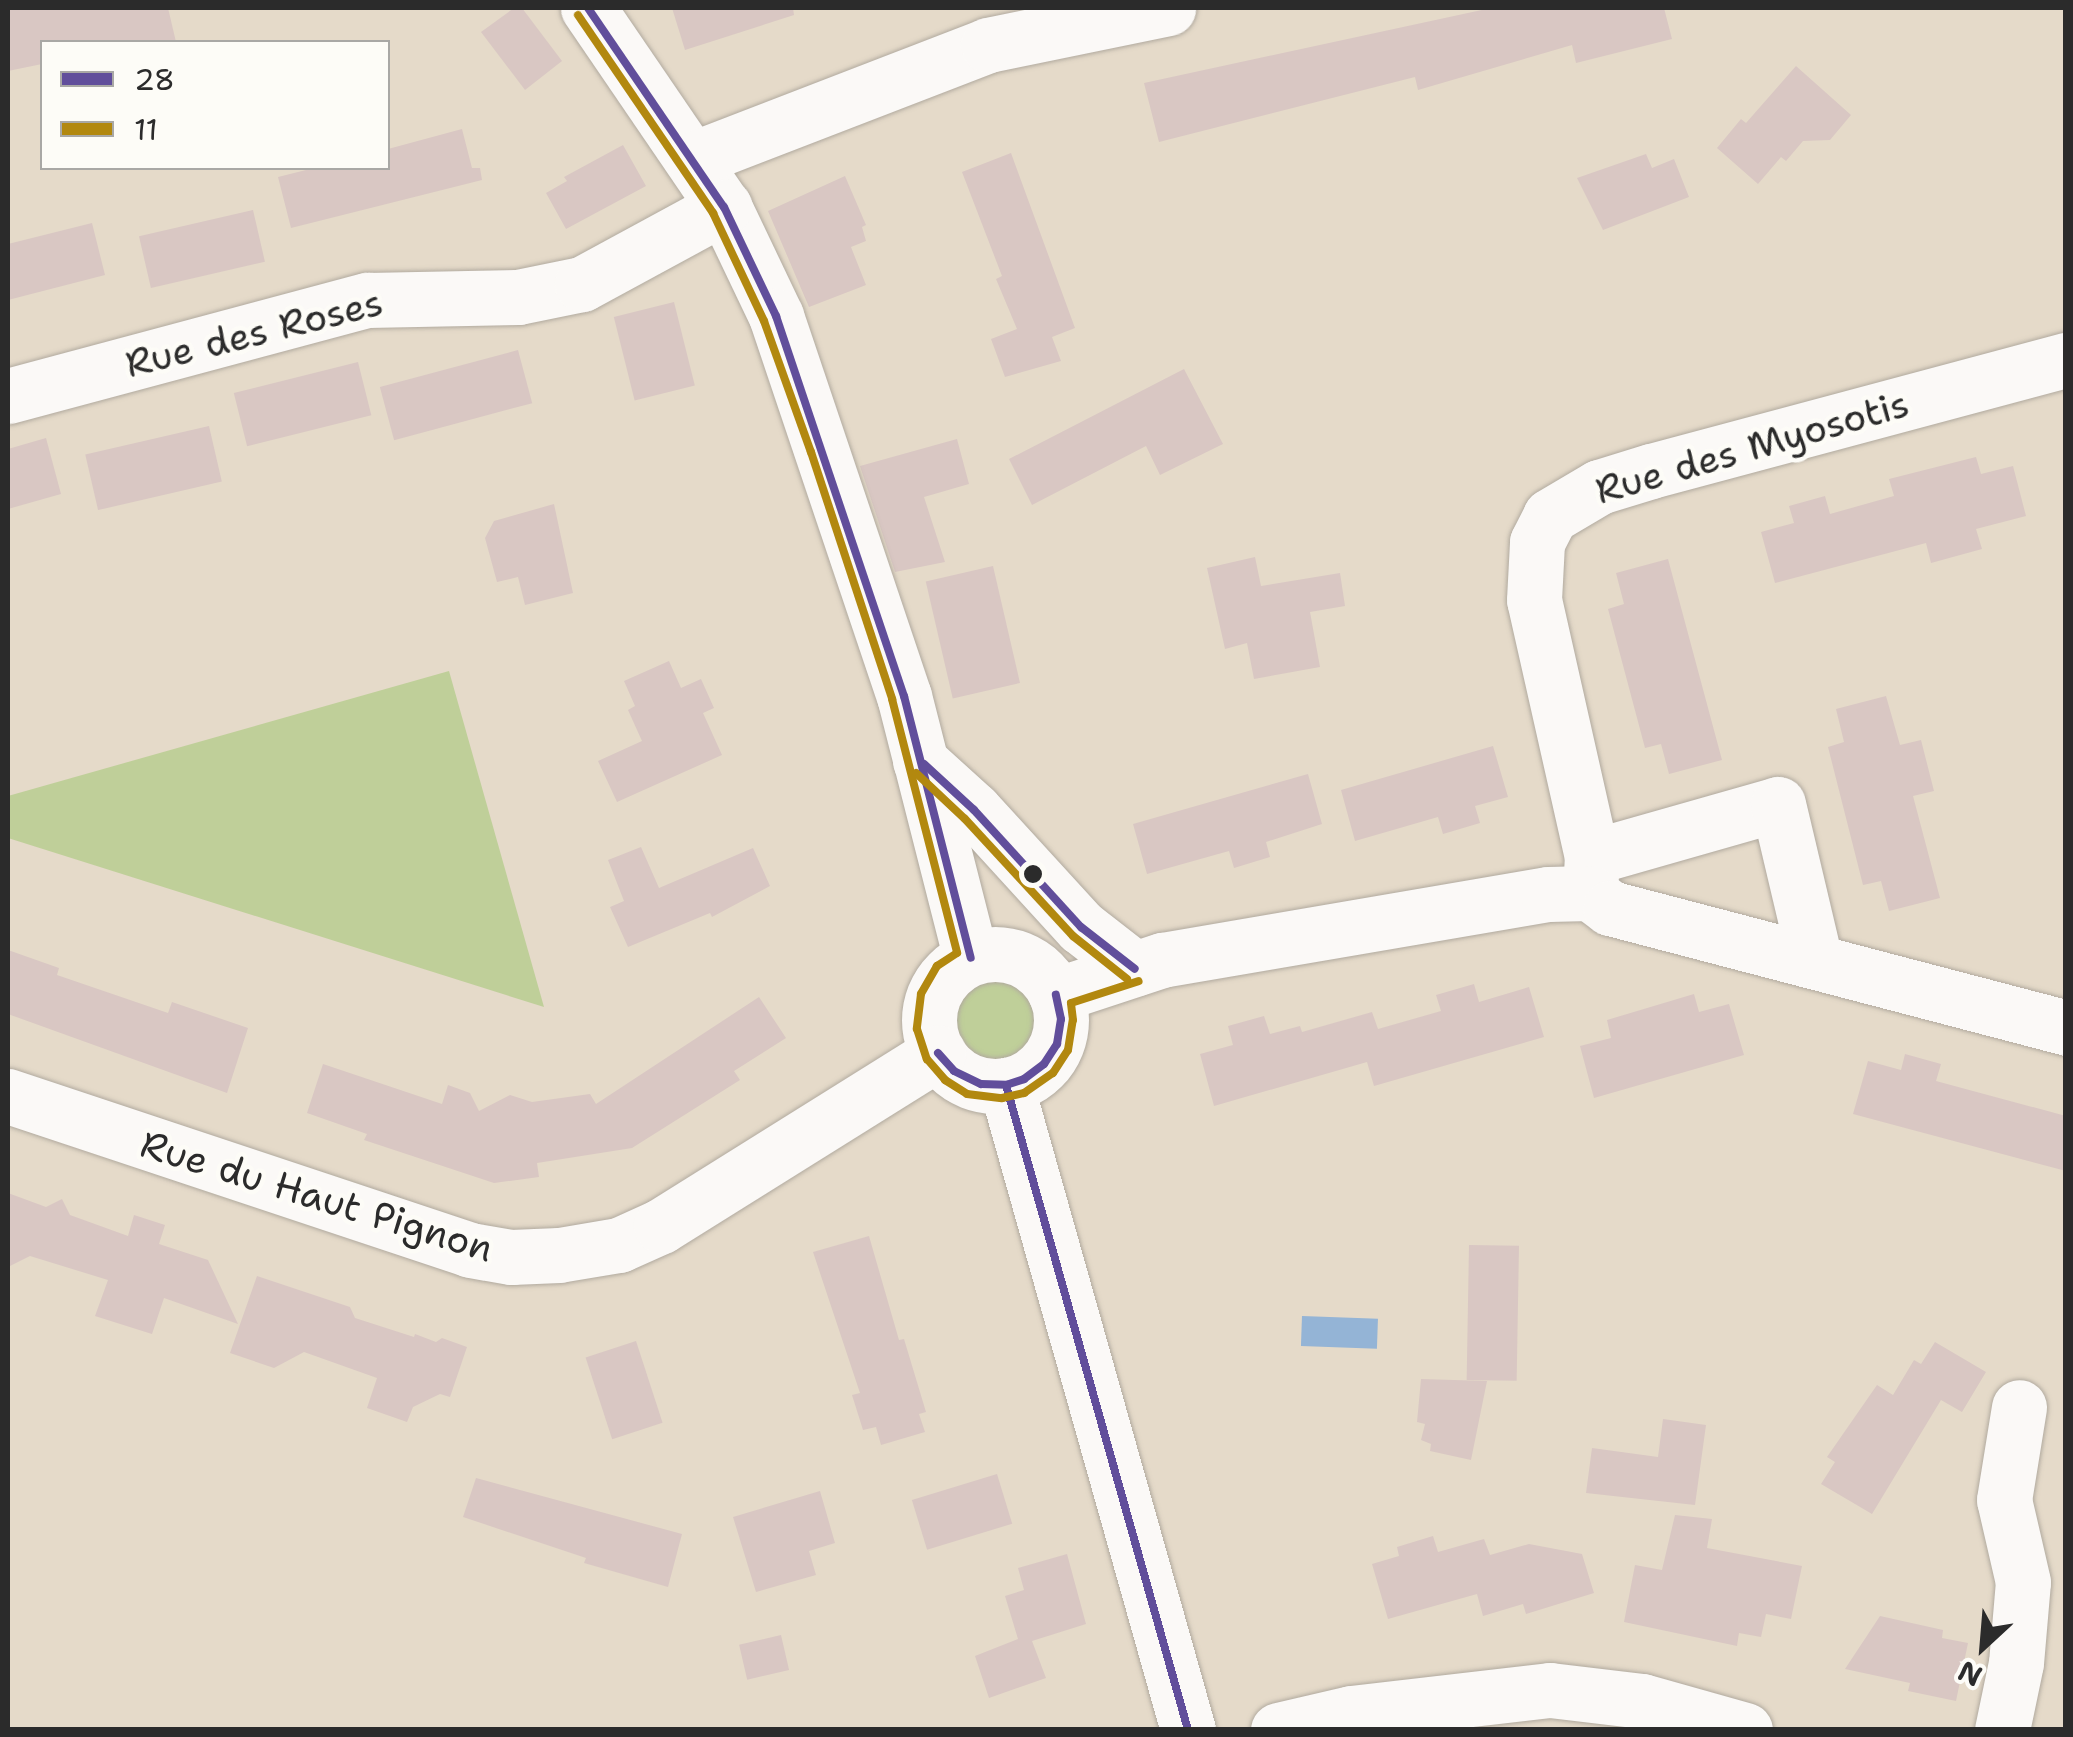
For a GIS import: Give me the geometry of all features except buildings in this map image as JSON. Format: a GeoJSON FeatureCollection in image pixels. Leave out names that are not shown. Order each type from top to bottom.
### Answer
{"type":"FeatureCollection","features":[{"type":"Feature","properties":{"kind":"street"},"geometry":{"type":"LineString","coordinates":[[588,8],[724,207],[776,316],[818,431],[904,696],[972,958]]}},
{"type":"Feature","properties":{"kind":"street"},"geometry":{"type":"LineString","coordinates":[[692,159],[988,45],[1168,8]]}},
{"type":"Feature","properties":{"kind":"street","name":"Rue des Roses"},"geometry":{"type":"LineString","coordinates":[[8,396],[367,300],[518,297],[582,284],[724,207]]}},
{"type":"Feature","properties":{"kind":"street","name":"Rue des Myosotis"},"geometry":{"type":"LineString","coordinates":[[1591,875],[1534,600],[1537,542],[1550,516],[1599,488],[1650,471],[2066,360]]}},
{"type":"Feature","properties":{"kind":"street"},"geometry":{"type":"LineString","coordinates":[[920,761],[974,810],[1080,927],[1135,969]]}},
{"type":"Feature","properties":{"kind":"street"},"geometry":{"type":"LineString","coordinates":[[1056,995],[1162,960],[1529,897],[1778,804],[1815,962]]}},
{"type":"Feature","properties":{"kind":"street"},"geometry":{"type":"LineString","coordinates":[[1591,875],[1610,908],[2066,1028]]}},
{"type":"Feature","properties":{"kind":"street"},"geometry":{"type":"LineString","coordinates":[[995,954],[1019,958],[1037,968],[1056,995],[1061,1024],[1053,1052],[1033,1074],[1006,1085],[986,1086],[962,1077],[938,1052],[929,1028],[932,997],[949,972],[972,958],[995,954]]}},
{"type":"Feature","properties":{"kind":"street","name":"Rue du Haut Pignon"},"geometry":{"type":"LineString","coordinates":[[8,1096],[470,1250],[512,1257],[560,1255],[620,1245],[661,1226],[938,1052]]}},
{"type":"Feature","properties":{"kind":"street"},"geometry":{"type":"LineString","coordinates":[[1006,1085],[1188,1730]]}},
{"type":"Feature","properties":{"kind":"street"},"geometry":{"type":"LineString","coordinates":[[2002,1730],[2016,1663],[2023,1582],[2004,1500],[2019,1407]]}},
{"type":"Feature","properties":{"kind":"street"},"geometry":{"type":"LineString","coordinates":[[1278,1730],[1351,1713],[1550,1690],[1640,1715],[1745,1730]]}},
{"type":"Feature","properties":{"kind":"green space"},"geometry":{"type":"Polygon","coordinates":[[[449,671],[544,1007],[8,838],[8,796],[449,671]]]}},
{"type":"Feature","properties":{"kind":"green space"},"geometry":{"type":"Polygon","coordinates":[[[986,976],[1004,976],[1020,983],[1032,995],[1039,1020],[1032,1045],[1020,1057],[1004,1064],[986,1064],[970,1057],[958,1045],[951,1029],[951,1011],[958,995],[970,983],[986,976]]]}},
{"type":"Feature","properties":{"kind":"water"},"geometry":{"type":"Polygon","coordinates":[[[1302,1316],[1378,1319],[1377,1349],[1301,1346],[1302,1316]]]}},
{"type":"Feature","properties":{"kind":"transit line","name":"28"},"geometry":{"type":"LineString","coordinates":[[588,8],[724,207],[776,316],[904,696],[971,958]]}},
{"type":"Feature","properties":{"kind":"transit line","name":"11"},"geometry":{"type":"LineString","coordinates":[[578,15],[713,213],[764,321],[811,452],[892,699],[957,953],[937,966],[921,994],[917,1029],[927,1059],[945,1080],[967,1094],[1002,1098],[1024,1093],[1053,1073],[1068,1050],[1073,1020],[1071,1003],[1139,981]]}},
{"type":"Feature","properties":{"kind":"transit line","name":"28"},"geometry":{"type":"LineString","coordinates":[[924,764],[974,810],[1081,927],[1135,969]]}},
{"type":"Feature","properties":{"kind":"transit line","name":"11"},"geometry":{"type":"LineString","coordinates":[[916,773],[965,819],[1073,936],[1127,979]]}},
{"type":"Feature","properties":{"kind":"transit line","name":"28"},"geometry":{"type":"LineString","coordinates":[[938,1053],[954,1071],[981,1084],[1006,1085],[1024,1079],[1044,1064],[1057,1044],[1061,1019],[1056,995]]}},
{"type":"Feature","properties":{"kind":"transit line","name":"28"},"geometry":{"type":"LineString","coordinates":[[1006,1085],[1188,1730]]}}]}
